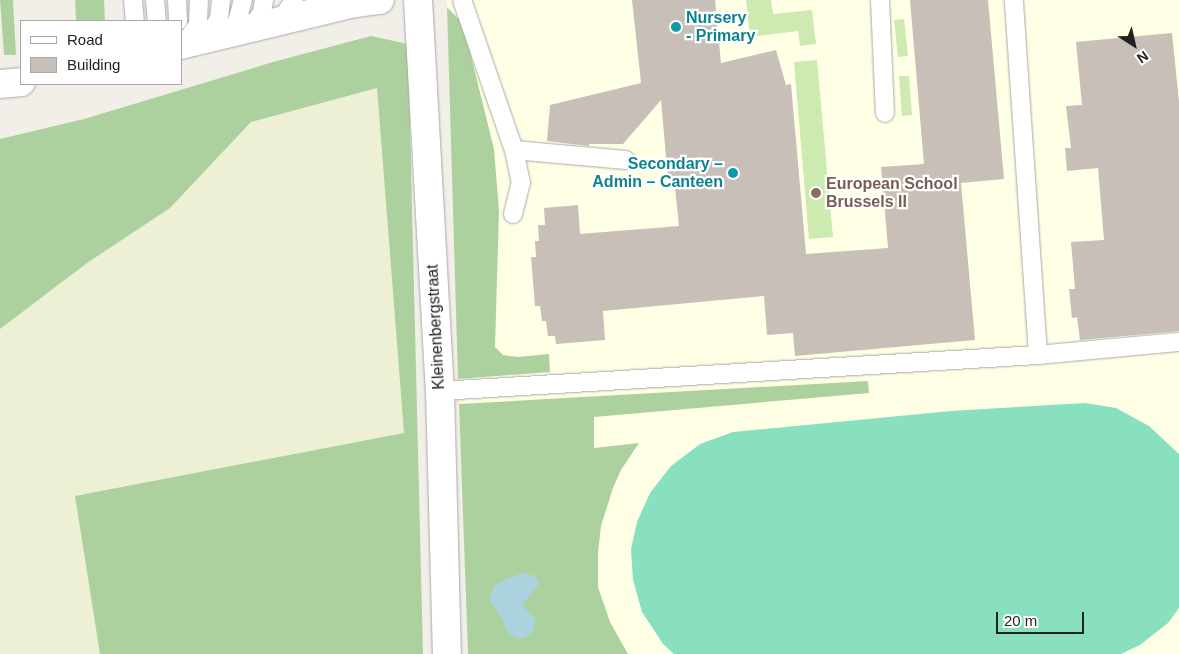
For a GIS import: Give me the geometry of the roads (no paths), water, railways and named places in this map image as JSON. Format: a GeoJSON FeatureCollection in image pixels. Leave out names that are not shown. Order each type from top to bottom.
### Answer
{"type":"FeatureCollection","features":[{"type":"Feature","properties":{"kind":"street"},"geometry":{"type":"LineString","coordinates":[[204,35],[301,7],[380,0]]}},
{"type":"Feature","properties":{"kind":"street","name":"Kleinenbergstraat"},"geometry":{"type":"LineString","coordinates":[[418,0],[440,391],[447,654]]}},
{"type":"Feature","properties":{"kind":"street"},"geometry":{"type":"LineString","coordinates":[[0,84],[20,82]]}},
{"type":"Feature","properties":{"kind":"lane"},"geometry":{"type":"LineString","coordinates":[[133,0],[135,20]]}},
{"type":"Feature","properties":{"kind":"lane"},"geometry":{"type":"LineString","coordinates":[[155,0],[157,20]]}},
{"type":"Feature","properties":{"kind":"lane"},"geometry":{"type":"LineString","coordinates":[[177,0],[204,35]]}},
{"type":"Feature","properties":{"kind":"lane"},"geometry":{"type":"LineString","coordinates":[[199,0],[200,13],[198,25],[204,35]]}},
{"type":"Feature","properties":{"kind":"lane"},"geometry":{"type":"LineString","coordinates":[[204,35],[219,19],[221,0]]}},
{"type":"Feature","properties":{"kind":"lane"},"geometry":{"type":"LineString","coordinates":[[204,35],[237,22],[243,0]]}},
{"type":"Feature","properties":{"kind":"lane"},"geometry":{"type":"LineString","coordinates":[[462,0],[514,150],[521,183],[513,214]]}},
{"type":"Feature","properties":{"kind":"lane"},"geometry":{"type":"LineString","coordinates":[[880,0],[885,113]]}},
{"type":"Feature","properties":{"kind":"lane"},"geometry":{"type":"LineString","coordinates":[[1014,0],[1038,355]]}},
{"type":"Feature","properties":{"kind":"lane"},"geometry":{"type":"LineString","coordinates":[[514,150],[626,160]]}},
{"type":"Feature","properties":{"kind":"lane"},"geometry":{"type":"LineString","coordinates":[[440,391],[1038,355],[1179,342]]}},
{"type":"Feature","properties":{"kind":"water"},"geometry":{"type":"Polygon","coordinates":[[[522,573],[535,576],[539,584],[522,605],[536,620],[532,633],[523,639],[508,634],[503,620],[490,600],[492,590],[496,584],[522,573]]]}},
{"type":"Feature","properties":{"kind":"place","name":"Nursery - Primary"},"geometry":{"type":"Point","coordinates":[676,27]}},
{"type":"Feature","properties":{"kind":"place","name":"Secondary – Admin – Canteen"},"geometry":{"type":"Point","coordinates":[733,173]}},
{"type":"Feature","properties":{"kind":"place","name":"European School Brussels II"},"geometry":{"type":"Point","coordinates":[816,193]}}]}
